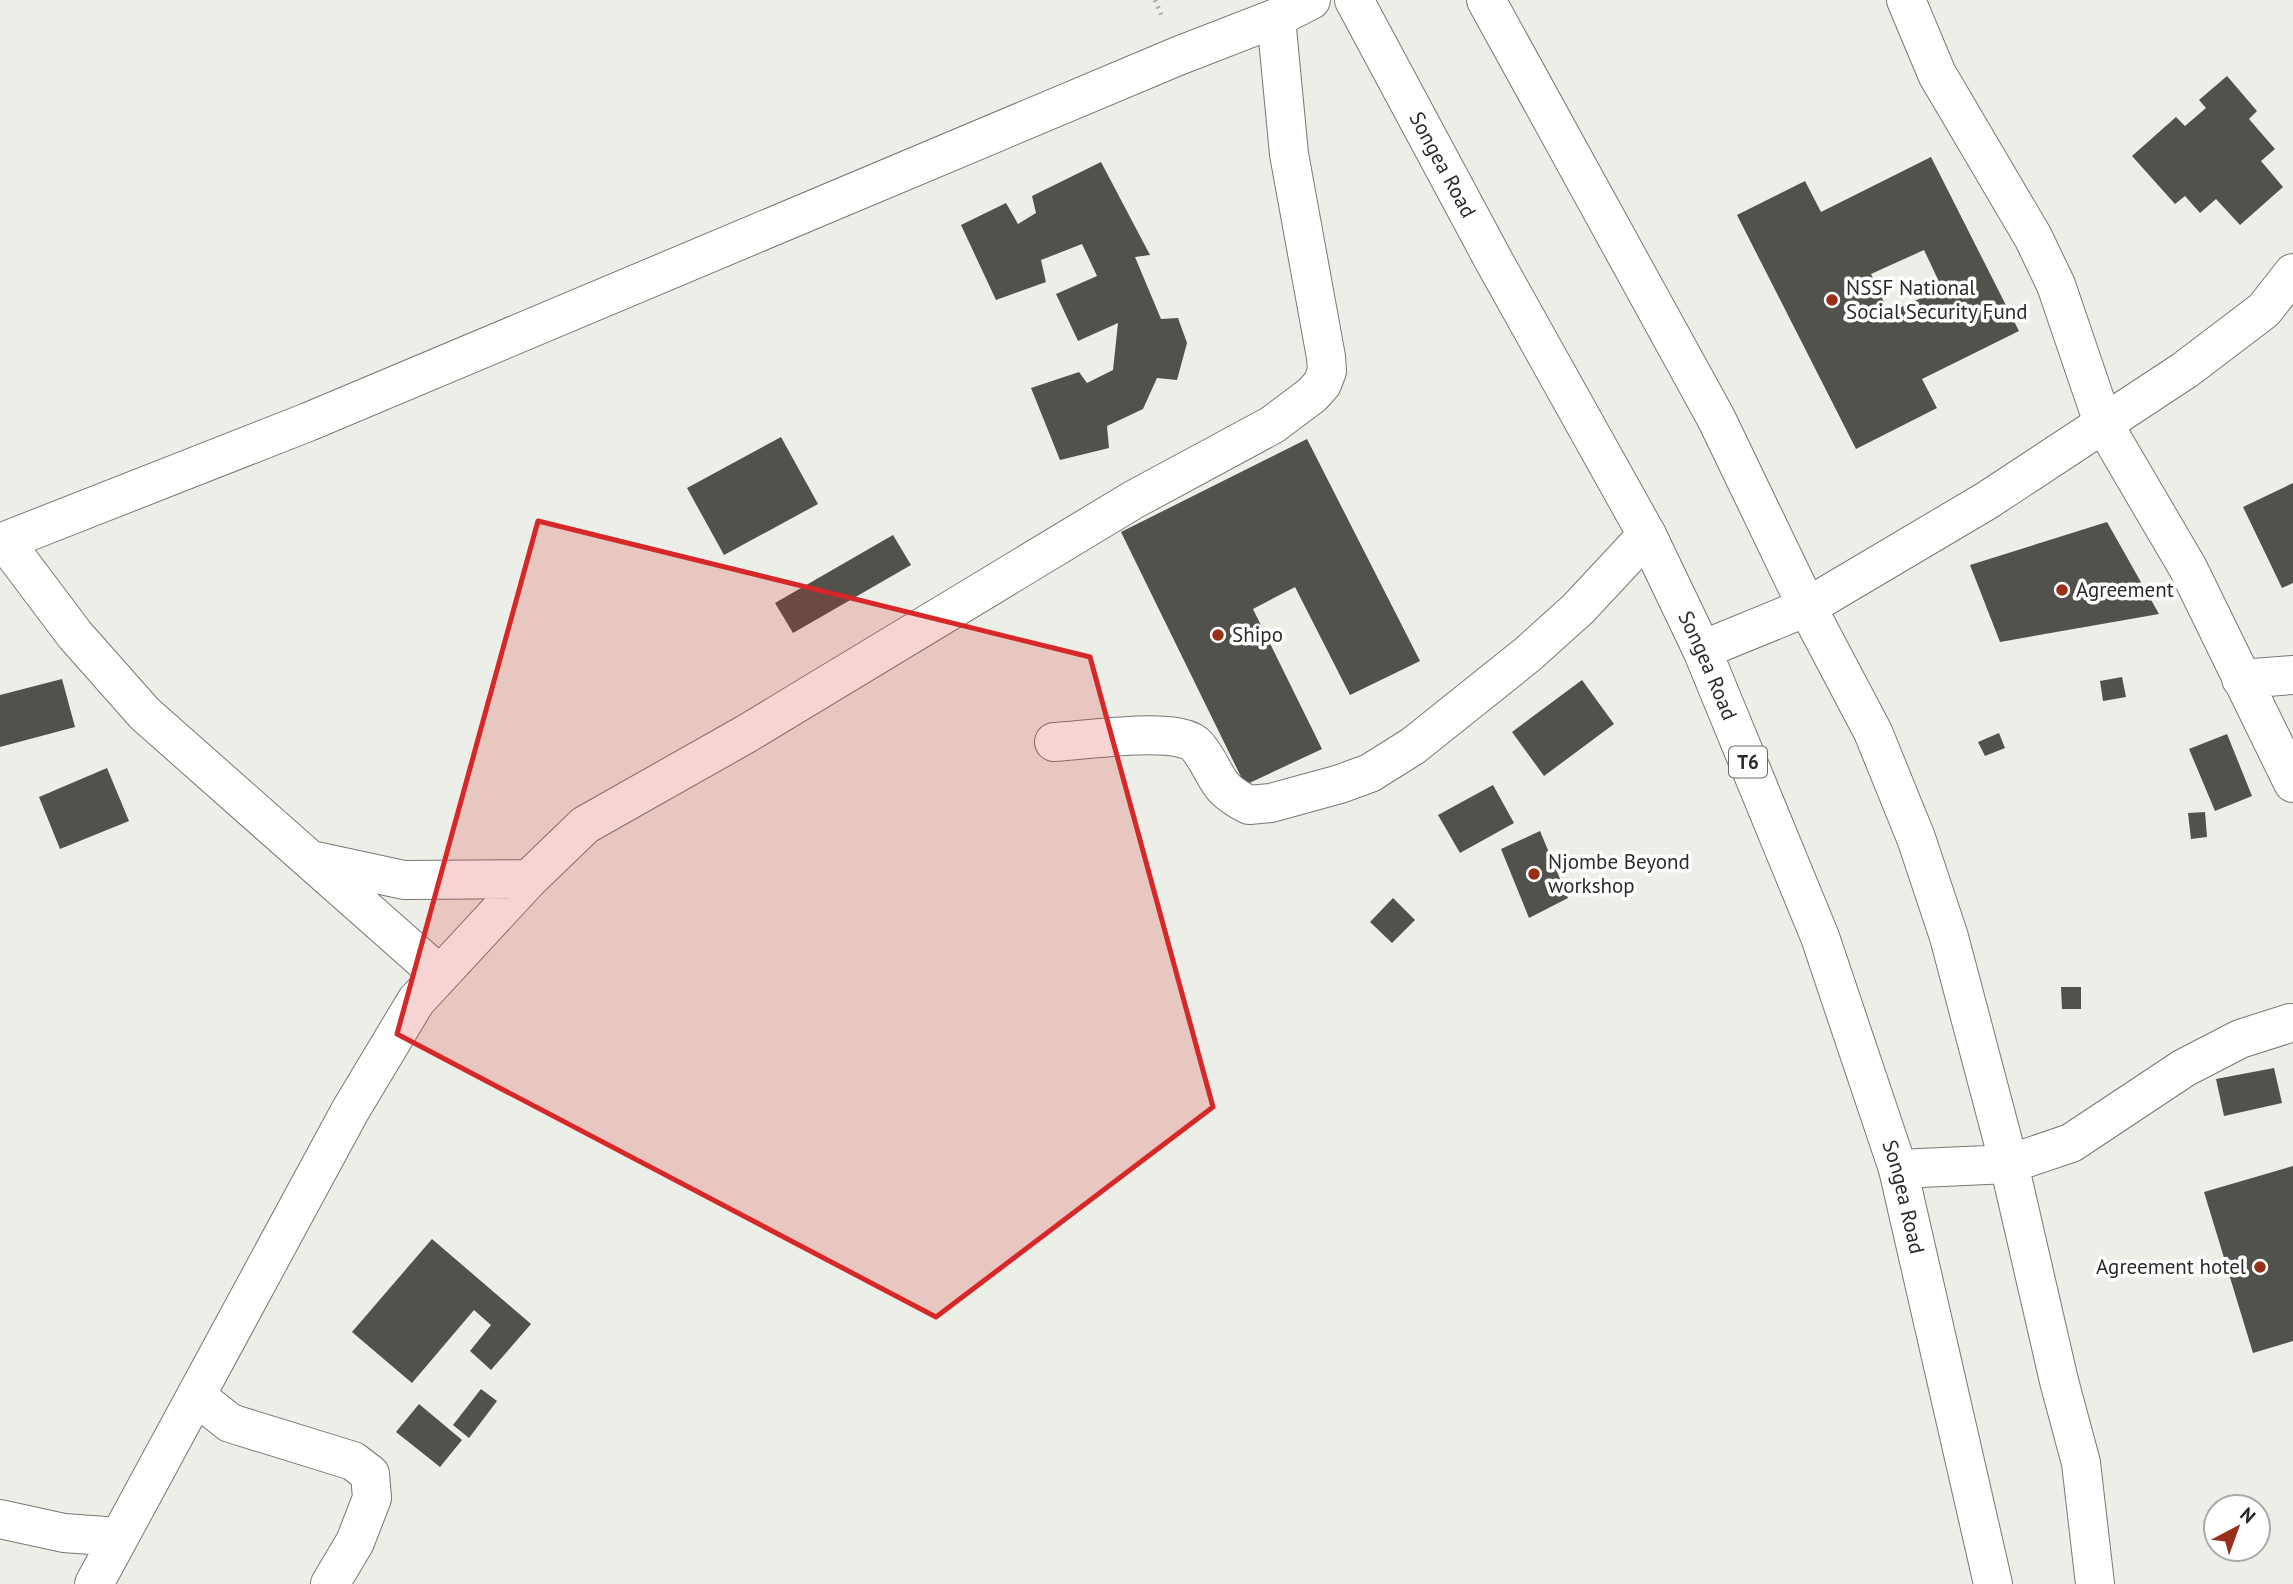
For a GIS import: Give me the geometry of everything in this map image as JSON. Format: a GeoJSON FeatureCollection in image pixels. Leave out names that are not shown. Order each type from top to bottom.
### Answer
{"type":"FeatureCollection","features":[{"type":"Feature","properties":{"kind":"main road"},"geometry":{"type":"LineString","coordinates":[[440,975],[314,860],[245,804],[145,714],[75,635],[2,542],[321,416],[1165,61],[1276,18],[1311,0]]}},
{"type":"Feature","properties":{"kind":"main road","name":"Songea Road"},"geometry":{"type":"LineString","coordinates":[[1354,0],[1494,261],[1647,535],[1702,650],[1820,937],[1898,1169],[1993,1584]]}},
{"type":"Feature","properties":{"kind":"main road"},"geometry":{"type":"LineString","coordinates":[[1486,0],[1716,418],[1807,607],[1873,732],[1916,838],[1949,937],[2009,1164],[2081,1463],[2095,1584]]}},
{"type":"Feature","properties":{"kind":"main road"},"geometry":{"type":"LineString","coordinates":[[1906,0],[1937,74],[2033,237],[2056,285],[2103,423],[2188,568],[2293,783]]}},
{"type":"Feature","properties":{"kind":"main road"},"geometry":{"type":"LineString","coordinates":[[94,1584],[350,1111],[416,1001],[529,879],[585,825],[746,734],[1133,500],[1272,425],[1322,384],[1327,371],[1326,356],[1289,154],[1276,18]]}},
{"type":"Feature","properties":{"kind":"main road"},"geometry":{"type":"LineString","coordinates":[[1702,650],[1807,607],[1917,544],[2185,370],[2264,310],[2293,272]]}},
{"type":"Feature","properties":{"kind":"main road"},"geometry":{"type":"LineString","coordinates":[[1054,743],[1154,734],[1180,736],[1195,744],[1218,784],[1249,805],[1271,803],[1340,784],[1370,772],[1413,746],[1519,661],[1578,608],[1647,535]]}},
{"type":"Feature","properties":{"kind":"main road"},"geometry":{"type":"LineString","coordinates":[[2241,679],[2293,675]]}},
{"type":"Feature","properties":{"kind":"main road"},"geometry":{"type":"LineString","coordinates":[[314,860],[404,880],[529,879]]}},
{"type":"Feature","properties":{"kind":"main road"},"geometry":{"type":"LineString","coordinates":[[1898,1169],[2009,1164],[2071,1143],[2184,1068],[2240,1039],[2290,1023]]}},
{"type":"Feature","properties":{"kind":"main road"},"geometry":{"type":"LineString","coordinates":[[196,1396],[230,1423],[353,1461],[370,1475],[372,1498],[355,1542],[330,1584]]}},
{"type":"Feature","properties":{"kind":"main road"},"geometry":{"type":"LineString","coordinates":[[0,1518],[64,1533],[118,1537]]}},
{"type":"Feature","properties":{"kind":"highlighted area"},"geometry":{"type":"Polygon","coordinates":[[[538,521],[1090,657],[1213,1107],[936,1317],[397,1034],[538,521]]]}},
{"type":"Feature","properties":{"kind":"building"},"geometry":{"type":"Polygon","coordinates":[[[2227,76],[2257,111],[2249,119],[2275,149],[2261,161],[2283,187],[2240,225],[2216,199],[2200,213],[2185,196],[2175,204],[2132,156],[2176,117],[2185,126],[2206,108],[2199,100],[2227,76]]]}},
{"type":"Feature","properties":{"kind":"building","name":"NSSF National Social Security Fund"},"geometry":{"type":"Polygon","coordinates":[[[1931,157],[2019,331],[1922,379],[1937,408],[1856,449],[1737,215],[1805,181],[1821,212],[1931,157]],[[1924,250],[1871,274],[1889,313],[1942,288],[1924,250]]]}},
{"type":"Feature","properties":{"kind":"building"},"geometry":{"type":"Polygon","coordinates":[[[1101,162],[1150,255],[1135,257],[1161,319],[1178,318],[1187,343],[1177,380],[1157,378],[1143,409],[1107,426],[1109,448],[1060,460],[1031,388],[1079,372],[1087,383],[1113,370],[1118,323],[1078,341],[1056,294],[1097,276],[1082,244],[1041,260],[1046,282],[996,300],[961,225],[1006,203],[1018,224],[1036,213],[1032,196],[1101,162]]]}},
{"type":"Feature","properties":{"kind":"building"},"geometry":{"type":"Polygon","coordinates":[[[781,437],[818,504],[724,555],[687,488],[781,437]]]}},
{"type":"Feature","properties":{"kind":"building","name":"Shipo"},"geometry":{"type":"Polygon","coordinates":[[[1307,439],[1420,661],[1350,695],[1295,587],[1253,609],[1322,749],[1245,785],[1121,532],[1307,439]]]}},
{"type":"Feature","properties":{"kind":"building"},"geometry":{"type":"Polygon","coordinates":[[[2293,483],[2293,583],[2282,588],[2243,507],[2293,483]]]}},
{"type":"Feature","properties":{"kind":"building","name":"Agreement"},"geometry":{"type":"Polygon","coordinates":[[[2107,522],[2159,614],[2000,642],[1970,565],[2107,522]]]}},
{"type":"Feature","properties":{"kind":"building"},"geometry":{"type":"Polygon","coordinates":[[[893,535],[911,565],[793,633],[775,603],[893,535]]]}},
{"type":"Feature","properties":{"kind":"building"},"geometry":{"type":"Polygon","coordinates":[[[2122,677],[2126,697],[2103,701],[2100,681],[2122,677]]]}},
{"type":"Feature","properties":{"kind":"building"},"geometry":{"type":"Polygon","coordinates":[[[62,679],[75,727],[0,747],[0,695],[62,679]]]}},
{"type":"Feature","properties":{"kind":"building"},"geometry":{"type":"Polygon","coordinates":[[[1582,680],[1614,724],[1544,776],[1512,732],[1582,680]]]}},
{"type":"Feature","properties":{"kind":"building"},"geometry":{"type":"Polygon","coordinates":[[[1999,733],[2005,748],[1985,756],[1978,742],[1999,733]]]}},
{"type":"Feature","properties":{"kind":"building"},"geometry":{"type":"Polygon","coordinates":[[[2227,734],[2252,796],[2215,811],[2189,749],[2227,734]]]}},
{"type":"Feature","properties":{"kind":"building"},"geometry":{"type":"Polygon","coordinates":[[[107,768],[129,821],[60,849],[39,797],[107,768]]]}},
{"type":"Feature","properties":{"kind":"building"},"geometry":{"type":"Polygon","coordinates":[[[1493,785],[1514,823],[1460,853],[1438,815],[1493,785]]]}},
{"type":"Feature","properties":{"kind":"building"},"geometry":{"type":"Polygon","coordinates":[[[2205,812],[2207,837],[2191,839],[2188,813],[2205,812]]]}},
{"type":"Feature","properties":{"kind":"building","name":"Njombe Beyond workshop"},"geometry":{"type":"Polygon","coordinates":[[[1540,831],[1568,898],[1529,918],[1501,849],[1540,831]]]}},
{"type":"Feature","properties":{"kind":"building"},"geometry":{"type":"Polygon","coordinates":[[[1393,898],[1415,920],[1392,943],[1370,922],[1393,898]]]}},
{"type":"Feature","properties":{"kind":"building"},"geometry":{"type":"Polygon","coordinates":[[[2061,987],[2081,987],[2081,1009],[2062,1009],[2061,987]]]}},
{"type":"Feature","properties":{"kind":"building"},"geometry":{"type":"Polygon","coordinates":[[[2274,1068],[2282,1103],[2224,1116],[2216,1079],[2274,1068]]]}},
{"type":"Feature","properties":{"kind":"building","name":"Agreement hotel"},"geometry":{"type":"Polygon","coordinates":[[[2293,1166],[2293,1341],[2253,1353],[2204,1192],[2293,1166]]]}},
{"type":"Feature","properties":{"kind":"building"},"geometry":{"type":"Polygon","coordinates":[[[432,1239],[531,1324],[491,1370],[470,1351],[491,1325],[474,1310],[412,1383],[352,1332],[432,1239]]]}},
{"type":"Feature","properties":{"kind":"building"},"geometry":{"type":"Polygon","coordinates":[[[481,1389],[497,1401],[469,1438],[453,1425],[481,1389]]]}},
{"type":"Feature","properties":{"kind":"building"},"geometry":{"type":"Polygon","coordinates":[[[419,1404],[462,1440],[440,1467],[396,1432],[419,1404]]]}},
{"type":"Feature","properties":{"kind":"place","name":"NSSF National Social Security Fund"},"geometry":{"type":"Point","coordinates":[1832,300]}},
{"type":"Feature","properties":{"kind":"place","name":"Agreement"},"geometry":{"type":"Point","coordinates":[2062,590]}},
{"type":"Feature","properties":{"kind":"place","name":"Shipo"},"geometry":{"type":"Point","coordinates":[1218,635]}},
{"type":"Feature","properties":{"kind":"place","name":"Njombe Beyond workshop"},"geometry":{"type":"Point","coordinates":[1534,874]}},
{"type":"Feature","properties":{"kind":"place","name":"Agreement hotel"},"geometry":{"type":"Point","coordinates":[2260,1267]}}]}
